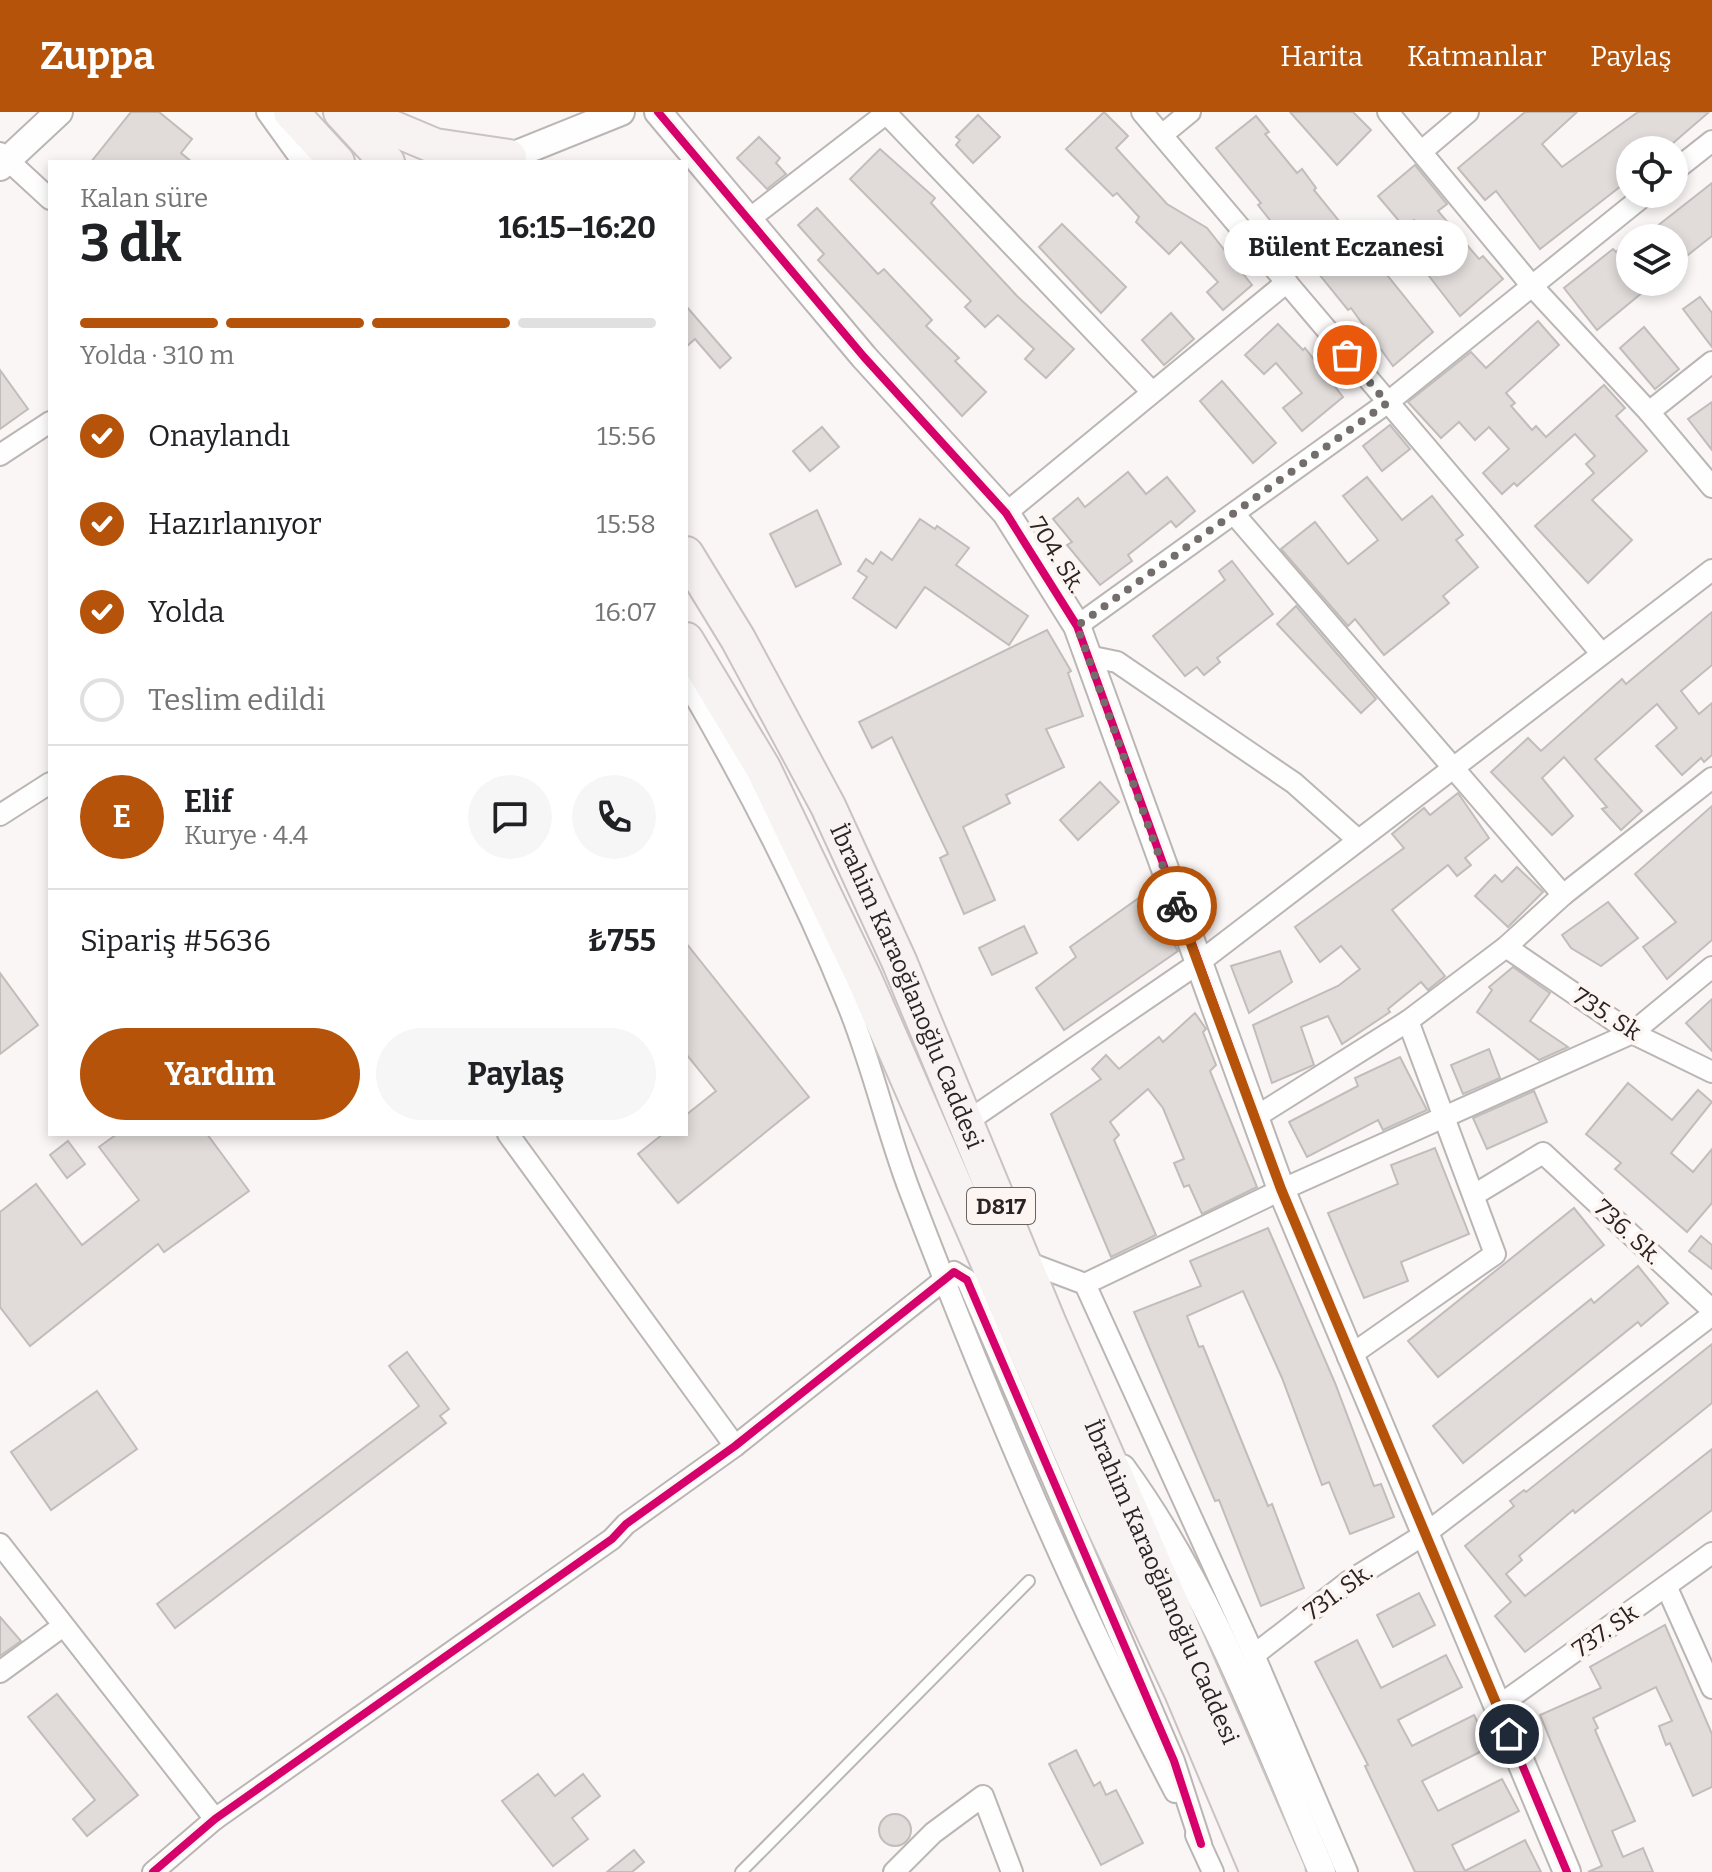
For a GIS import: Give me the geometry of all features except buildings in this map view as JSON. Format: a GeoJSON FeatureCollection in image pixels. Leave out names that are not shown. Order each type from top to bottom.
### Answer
{"type":"FeatureCollection","features":[{"type":"Feature","properties":{"kind":"highway"},"geometry":{"type":"LineString","coordinates":[[291,112],[335,160]]}},
{"type":"Feature","properties":{"kind":"highway"},"geometry":{"type":"LineString","coordinates":[[341,112],[385,160]]}},
{"type":"Feature","properties":{"kind":"highway"},"geometry":{"type":"LineString","coordinates":[[354,112],[435,146],[508,159]]}},
{"type":"Feature","properties":{"kind":"highway","name":"İbrahim Karaoğlanoğlu Caddesi"},"geometry":{"type":"LineString","coordinates":[[688,557],[738,639],[828,806],[899,961],[1096,1432],[1288,1872]]}},
{"type":"Feature","properties":{"kind":"highway","name":"İbrahim Karaoğlanoğlu Caddesi"},"geometry":{"type":"LineString","coordinates":[[688,643],[763,768],[864,978],[1096,1509],[1182,1692],[1258,1872]]}},
{"type":"Feature","properties":{"kind":"street"},"geometry":{"type":"LineString","coordinates":[[48,197],[3,160],[59,112]]}},
{"type":"Feature","properties":{"kind":"street"},"geometry":{"type":"LineString","coordinates":[[267,112],[302,160]]}},
{"type":"Feature","properties":{"kind":"street"},"geometry":{"type":"LineString","coordinates":[[508,159],[621,112]]}},
{"type":"Feature","properties":{"kind":"street","name":"704. Sk."},"geometry":{"type":"LineString","coordinates":[[658,112],[864,357],[1006,513],[1077,626],[1281,1190],[1348,1357],[1567,1872]]}},
{"type":"Feature","properties":{"kind":"street"},"geometry":{"type":"LineString","coordinates":[[748,220],[886,112],[1152,392]]}},
{"type":"Feature","properties":{"kind":"street"},"geometry":{"type":"LineString","coordinates":[[1142,112],[1601,653]]}},
{"type":"Feature","properties":{"kind":"street"},"geometry":{"type":"LineString","coordinates":[[1162,135],[1190,112]]}},
{"type":"Feature","properties":{"kind":"street"},"geometry":{"type":"LineString","coordinates":[[1388,112],[1532,286],[1649,412],[1712,487]]}},
{"type":"Feature","properties":{"kind":"street"},"geometry":{"type":"LineString","coordinates":[[1422,151],[1468,112]]}},
{"type":"Feature","properties":{"kind":"street"},"geometry":{"type":"LineString","coordinates":[[1688,160],[1712,141]]}},
{"type":"Feature","properties":{"kind":"street"},"geometry":{"type":"LineString","coordinates":[[1077,626],[1387,403],[1629,208]]}},
{"type":"Feature","properties":{"kind":"street"},"geometry":{"type":"LineString","coordinates":[[1006,513],[1287,282]]}},
{"type":"Feature","properties":{"kind":"street"},"geometry":{"type":"LineString","coordinates":[[1649,412],[1712,362]]}},
{"type":"Feature","properties":{"kind":"street"},"geometry":{"type":"LineString","coordinates":[[0,455],[48,423]]}},
{"type":"Feature","properties":{"kind":"street"},"geometry":{"type":"LineString","coordinates":[[1235,515],[1563,895]]}},
{"type":"Feature","properties":{"kind":"street"},"geometry":{"type":"LineString","coordinates":[[965,1123],[1197,964],[1712,570]]}},
{"type":"Feature","properties":{"kind":"street"},"geometry":{"type":"LineString","coordinates":[[1088,656],[1110,659],[1130,671],[1313,797],[1358,840]]}},
{"type":"Feature","properties":{"kind":"street"},"geometry":{"type":"LineString","coordinates":[[688,685],[787,867],[848,1004],[909,1189],[1057,1546],[1144,1735],[1213,1872]]}},
{"type":"Feature","properties":{"kind":"street"},"geometry":{"type":"LineString","coordinates":[[1254,1118],[1408,1021],[1506,947],[1563,895],[1712,778]]}},
{"type":"Feature","properties":{"kind":"street"},"geometry":{"type":"LineString","coordinates":[[0,815],[48,784]]}},
{"type":"Feature","properties":{"kind":"street","name":"735. Sk"},"geometry":{"type":"LineString","coordinates":[[1506,947],[1632,1033],[1712,1072]]}},
{"type":"Feature","properties":{"kind":"street"},"geometry":{"type":"LineString","coordinates":[[1085,1284],[1281,1190],[1632,1033],[1712,967]]}},
{"type":"Feature","properties":{"kind":"street"},"geometry":{"type":"LineString","coordinates":[[1348,1357],[1495,1254],[1408,1021]]}},
{"type":"Feature","properties":{"kind":"street"},"geometry":{"type":"LineString","coordinates":[[509,1136],[735,1446]]}},
{"type":"Feature","properties":{"kind":"street","name":"736. Sk."},"geometry":{"type":"LineString","coordinates":[[1474,1195],[1543,1153],[1712,1312]]}},
{"type":"Feature","properties":{"kind":"street"},"geometry":{"type":"LineString","coordinates":[[1024,1261],[1085,1284],[1254,1655],[1347,1872]]}},
{"type":"Feature","properties":{"kind":"street"},"geometry":{"type":"LineString","coordinates":[[153,1872],[215,1819],[612,1539],[626,1524],[735,1446],[945,1276],[961,1273],[967,1280],[1174,1761],[1201,1844]]}},
{"type":"Feature","properties":{"kind":"street","name":"731. Sk."},"geometry":{"type":"LineString","coordinates":[[1254,1655],[1348,1582],[1425,1534],[1712,1312]]}},
{"type":"Feature","properties":{"kind":"street"},"geometry":{"type":"LineString","coordinates":[[1096,1432],[1156,1514],[1202,1598],[1322,1872]]}},
{"type":"Feature","properties":{"kind":"street"},"geometry":{"type":"LineString","coordinates":[[1057,1546],[1078,1535]]}},
{"type":"Feature","properties":{"kind":"street"},"geometry":{"type":"LineString","coordinates":[[0,1544],[215,1819]]}},
{"type":"Feature","properties":{"kind":"street","name":"737. Sk"},"geometry":{"type":"LineString","coordinates":[[1497,1707],[1712,1553]]}},
{"type":"Feature","properties":{"kind":"street"},"geometry":{"type":"LineString","coordinates":[[1667,1588],[1712,1688]]}},
{"type":"Feature","properties":{"kind":"street"},"geometry":{"type":"LineString","coordinates":[[0,1672],[63,1626]]}},
{"type":"Feature","properties":{"kind":"street"},"geometry":{"type":"LineString","coordinates":[[894,1872],[933,1833],[983,1796],[1012,1872]]}},
{"type":"Feature","properties":{"kind":"lane"},"geometry":{"type":"LineString","coordinates":[[741,1872],[1029,1581]]}},
{"type":"Feature","properties":{"kind":"cycle path"},"geometry":{"type":"LineString","coordinates":[[658,112],[864,357],[1006,513],[1077,626],[1281,1189],[1567,1872]]}},
{"type":"Feature","properties":{"kind":"cycle path"},"geometry":{"type":"LineString","coordinates":[[153,1872],[215,1819],[612,1539],[626,1524],[735,1446],[954,1272],[967,1280],[1174,1761],[1201,1844]]}},
{"type":"Feature","properties":{"kind":"way so far"},"geometry":{"type":"LineString","coordinates":[[1177,906],[1077,626],[1387,403],[1347,355]]}},
{"type":"Feature","properties":{"kind":"place","name":"Bülent Eczanesi"},"geometry":{"type":"Point","coordinates":[1347,355]}},
{"type":"Feature","properties":{"kind":"route"},"geometry":{"type":"LineString","coordinates":[[1177,906],[1281,1189],[1348,1357],[1509,1734]]}}]}
